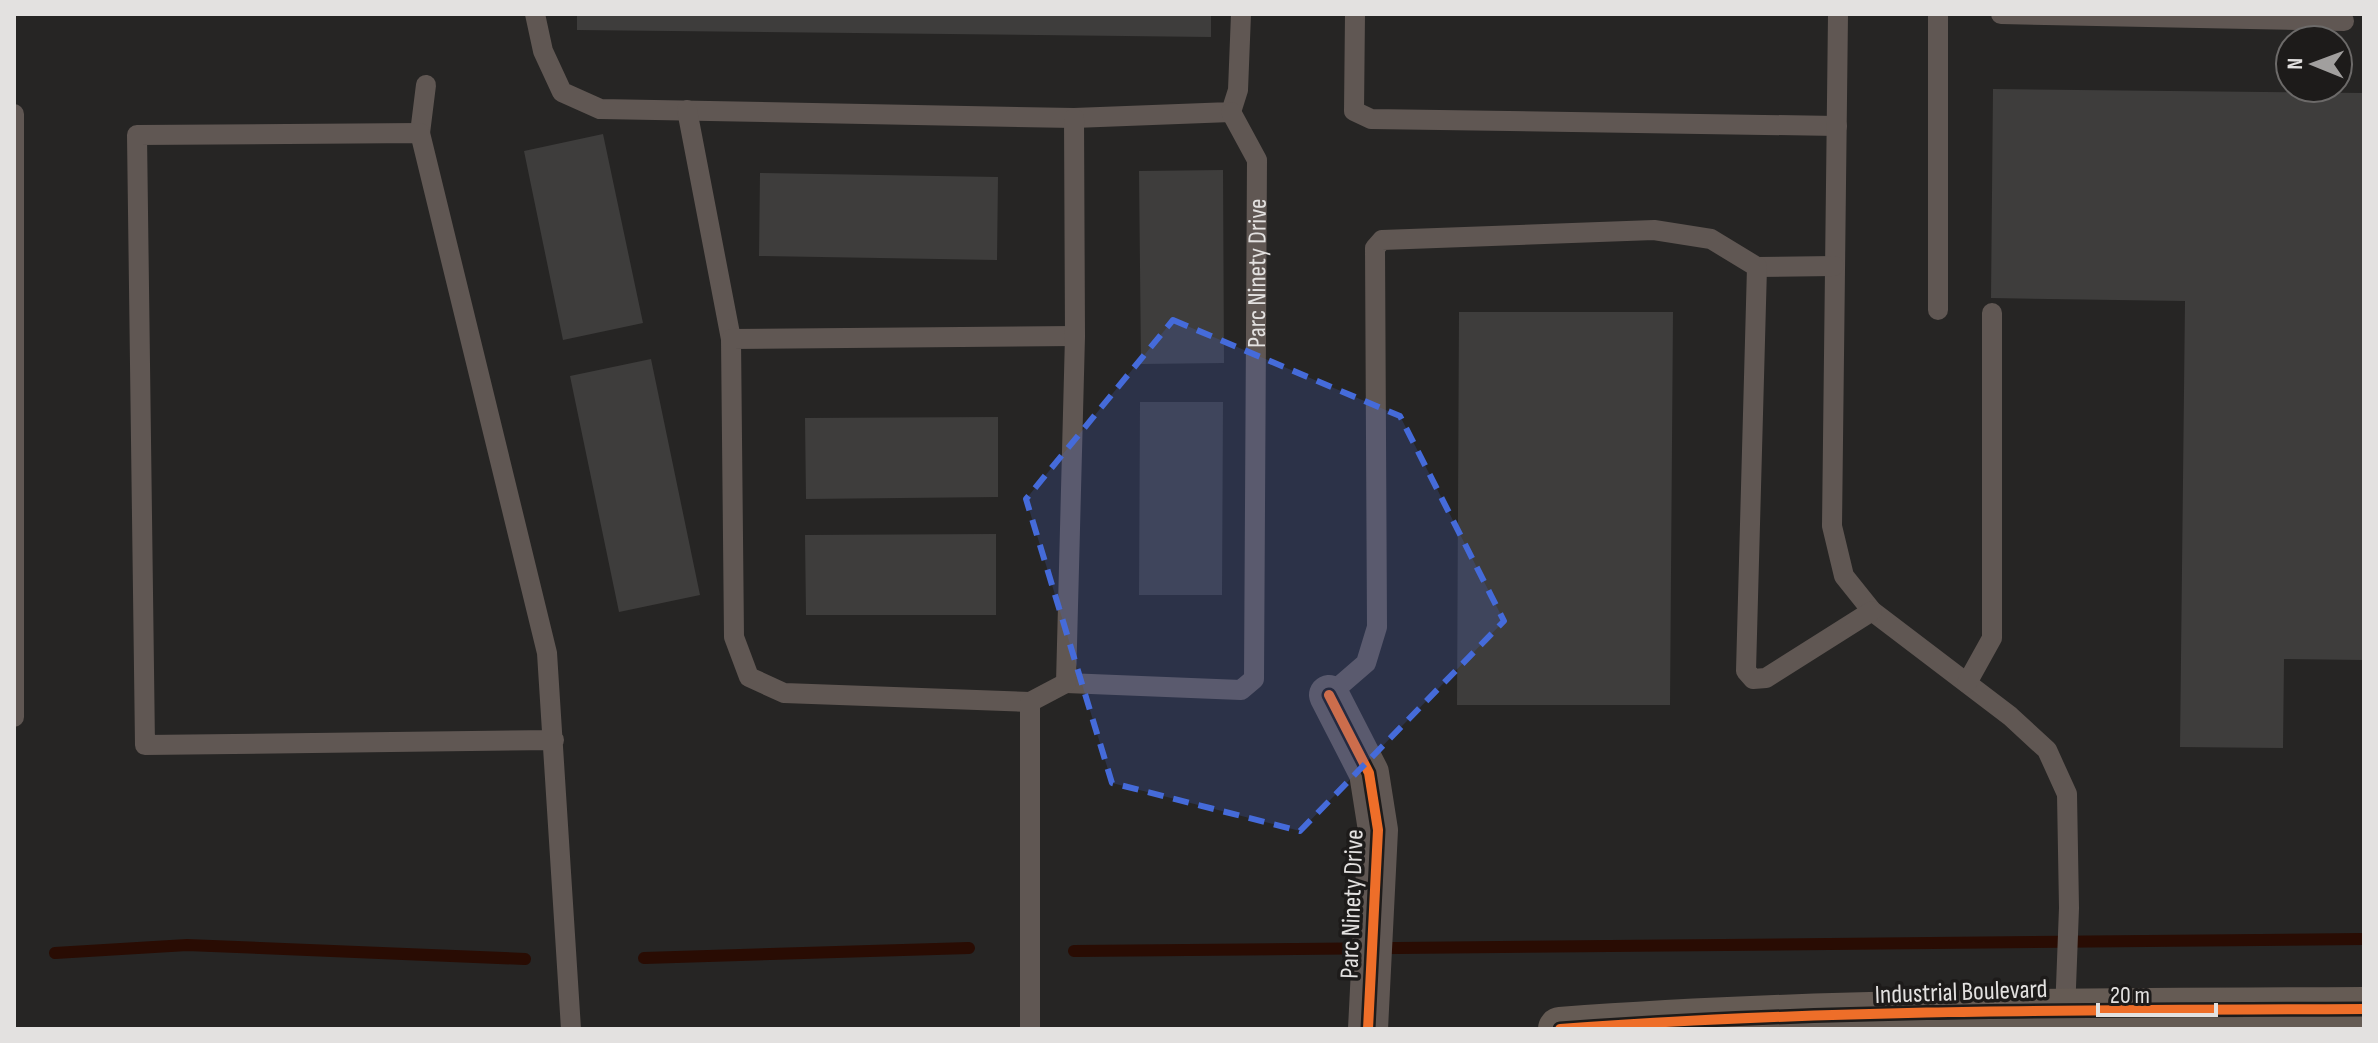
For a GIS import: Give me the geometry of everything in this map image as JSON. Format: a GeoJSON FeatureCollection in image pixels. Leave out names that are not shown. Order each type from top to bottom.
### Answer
{"type":"FeatureCollection","features":[{"type":"Feature","properties":{"kind":"street","name":"Parc Ninety Drive"},"geometry":{"type":"LineString","coordinates":[[1329,695],[1369,773],[1378,830],[1368,1029]]}},
{"type":"Feature","properties":{"kind":"street","name":"Industrial Boulevard"},"geometry":{"type":"LineString","coordinates":[[1560,1029],[2065,1005],[2364,1009]]}},
{"type":"Feature","properties":{"kind":"lane"},"geometry":{"type":"LineString","coordinates":[[535,14],[543,51],[562,92],[600,109],[1074,118],[1231,112],[1238,90],[1241,14]]}},
{"type":"Feature","properties":{"kind":"lane"},"geometry":{"type":"LineString","coordinates":[[1355,14],[1354,111],[1371,119],[1837,126]]}},
{"type":"Feature","properties":{"kind":"lane"},"geometry":{"type":"LineString","coordinates":[[1838,14],[1832,526],[1844,576],[1872,611],[1967,683],[2047,750],[2067,794],[2069,908],[2065,1005]]}},
{"type":"Feature","properties":{"kind":"lane"},"geometry":{"type":"LineString","coordinates":[[1938,14],[1938,310]]}},
{"type":"Feature","properties":{"kind":"lane"},"geometry":{"type":"LineString","coordinates":[[2001,14],[2344,21]]}},
{"type":"Feature","properties":{"kind":"lane"},"geometry":{"type":"LineString","coordinates":[[426,85],[420,133],[547,653],[571,1029]]}},
{"type":"Feature","properties":{"kind":"lane"},"geometry":{"type":"LineString","coordinates":[[687,110],[731,339],[734,637],[749,677],[784,693],[1030,702],[1066,683],[1075,336],[1074,118]]}},
{"type":"Feature","properties":{"kind":"lane","name":"Parc Ninety Drive"},"geometry":{"type":"LineString","coordinates":[[1066,683],[1241,690],[1254,679],[1257,160],[1231,112]]}},
{"type":"Feature","properties":{"kind":"lane"},"geometry":{"type":"LineString","coordinates":[[14,114],[14,717]]}},
{"type":"Feature","properties":{"kind":"lane"},"geometry":{"type":"LineString","coordinates":[[420,133],[137,135],[145,745],[554,740]]}},
{"type":"Feature","properties":{"kind":"lane"},"geometry":{"type":"LineString","coordinates":[[1329,695],[1366,663],[1377,627],[1375,248],[1382,240],[1654,230],[1711,239],[1757,267],[1834,266]]}},
{"type":"Feature","properties":{"kind":"lane"},"geometry":{"type":"LineString","coordinates":[[1757,267],[1746,671],[1753,679],[1766,678],[1872,611]]}},
{"type":"Feature","properties":{"kind":"lane"},"geometry":{"type":"LineString","coordinates":[[1967,683],[1992,638],[1992,313]]}},
{"type":"Feature","properties":{"kind":"lane"},"geometry":{"type":"LineString","coordinates":[[731,339],[1075,336]]}},
{"type":"Feature","properties":{"kind":"lane"},"geometry":{"type":"LineString","coordinates":[[1030,702],[1030,1029]]}},
{"type":"Feature","properties":{"kind":"highlighted area"},"geometry":{"type":"Polygon","coordinates":[[[1173,320],[1400,416],[1504,621],[1300,831],[1112,783],[1026,499],[1173,320]]]}},
{"type":"Feature","properties":{"kind":"building"},"geometry":{"type":"Polygon","coordinates":[[[577,14],[1211,14],[1211,37],[577,30],[577,14]]]}},
{"type":"Feature","properties":{"kind":"building"},"geometry":{"type":"Polygon","coordinates":[[[1993,89],[2274,92],[2274,104],[2354,104],[2354,93],[2364,93],[2364,660],[2284,659],[2283,748],[2180,747],[2185,301],[1991,298],[1993,89]]]}},
{"type":"Feature","properties":{"kind":"building"},"geometry":{"type":"Polygon","coordinates":[[[603,134],[643,323],[563,340],[524,151],[603,134]]]}},
{"type":"Feature","properties":{"kind":"building"},"geometry":{"type":"Polygon","coordinates":[[[1223,170],[1224,363],[1141,364],[1139,171],[1223,170]]]}},
{"type":"Feature","properties":{"kind":"building"},"geometry":{"type":"Polygon","coordinates":[[[760,173],[998,177],[997,260],[759,256],[760,173]]]}},
{"type":"Feature","properties":{"kind":"building"},"geometry":{"type":"Polygon","coordinates":[[[1459,312],[1673,312],[1670,705],[1457,705],[1459,312]]]}},
{"type":"Feature","properties":{"kind":"building"},"geometry":{"type":"Polygon","coordinates":[[[651,359],[700,595],[619,612],[570,376],[651,359]]]}},
{"type":"Feature","properties":{"kind":"building"},"geometry":{"type":"Polygon","coordinates":[[[1140,402],[1223,402],[1222,595],[1139,595],[1140,402]]]}},
{"type":"Feature","properties":{"kind":"building"},"geometry":{"type":"Polygon","coordinates":[[[998,417],[998,497],[806,499],[805,418],[998,417]]]}},
{"type":"Feature","properties":{"kind":"building"},"geometry":{"type":"Polygon","coordinates":[[[996,534],[996,615],[806,615],[805,535],[996,534]]]}},
{"type":"Feature","properties":{"kind":"waterway"},"geometry":{"type":"LineString","coordinates":[[1074,951],[2364,939]]}},
{"type":"Feature","properties":{"kind":"waterway"},"geometry":{"type":"LineString","coordinates":[[55,953],[187,945],[525,959]]}},
{"type":"Feature","properties":{"kind":"waterway"},"geometry":{"type":"LineString","coordinates":[[644,958],[969,948]]}},
{"type":"Feature","properties":{"kind":"cycle path"},"geometry":{"type":"LineString","coordinates":[[1329,695],[1369,773],[1378,830],[1368,1029]]}},
{"type":"Feature","properties":{"kind":"cycle path"},"geometry":{"type":"LineString","coordinates":[[1560,1029],[1861,1014],[2364,1009]]}}]}
